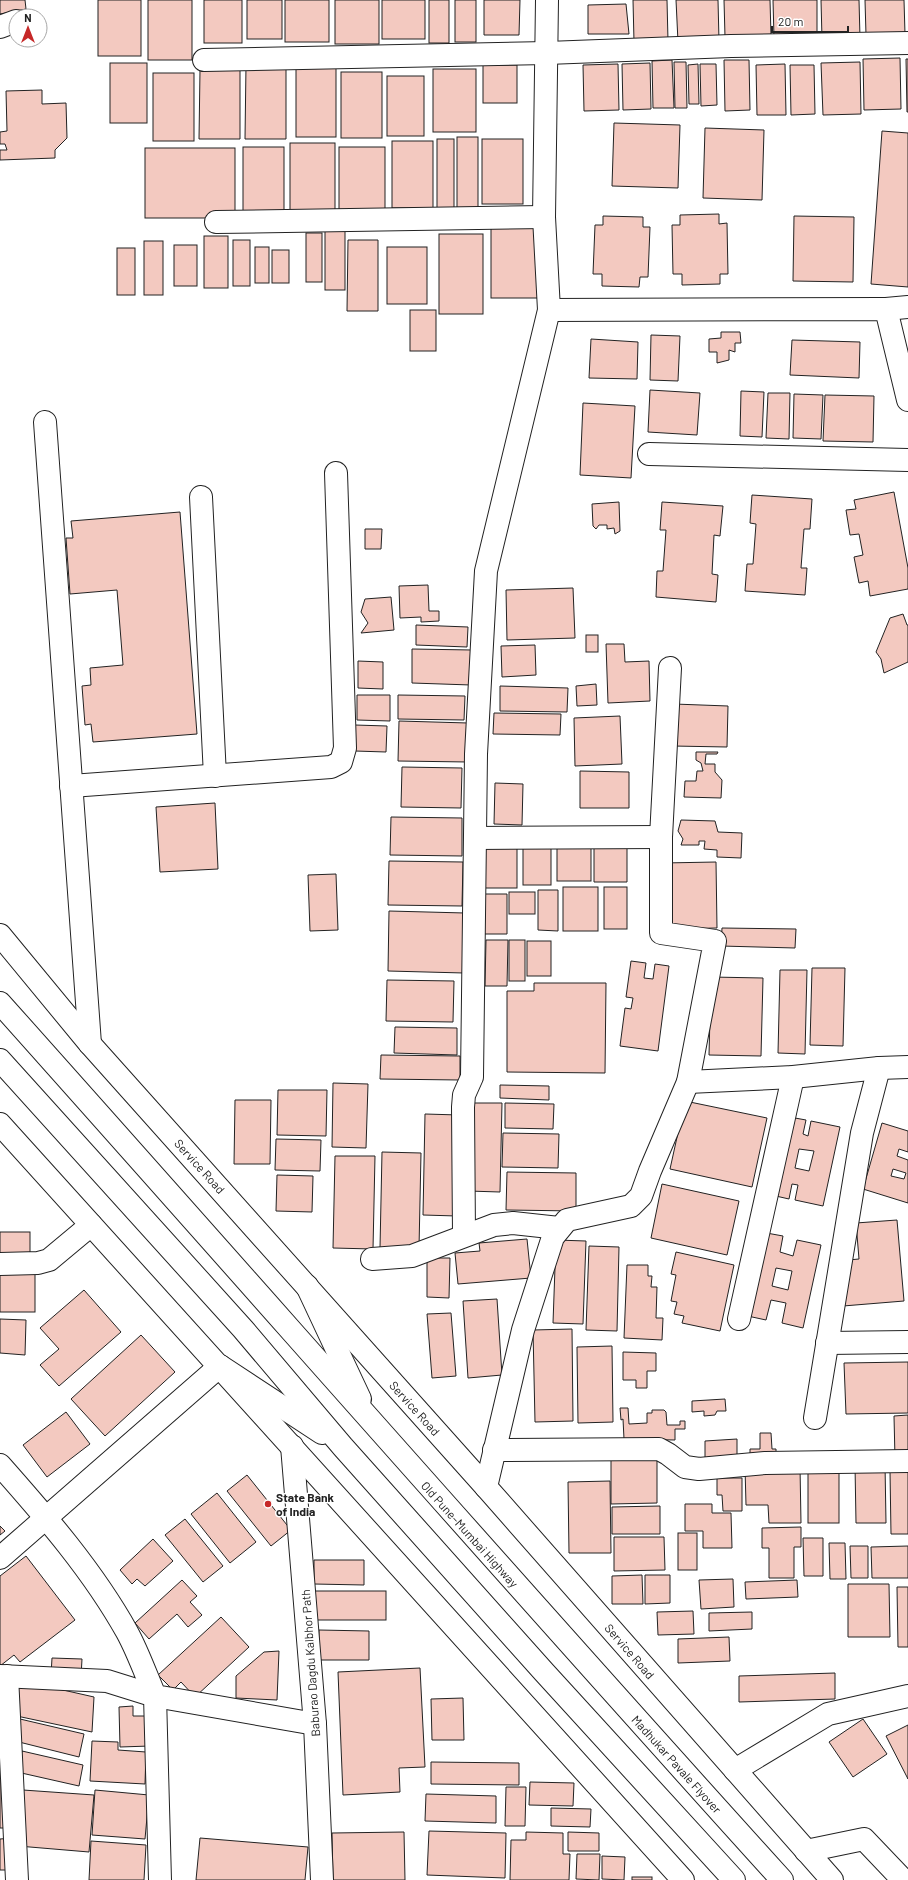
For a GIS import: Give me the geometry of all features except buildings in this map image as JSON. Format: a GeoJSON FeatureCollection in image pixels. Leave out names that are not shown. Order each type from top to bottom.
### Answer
{"type":"FeatureCollection","features":[{"type":"Feature","properties":{"kind":"main road"},"geometry":{"type":"LineString","coordinates":[[464,1235],[463,1107],[464,1095],[472,1077],[476,754],[486,571],[548,310],[544,217],[547,0]]}},
{"type":"Feature","properties":{"kind":"main road"},"geometry":{"type":"LineString","coordinates":[[204,60],[546,53],[731,46],[908,43]]}},
{"type":"Feature","properties":{"kind":"main road"},"geometry":{"type":"LineString","coordinates":[[216,222],[544,217]]}},
{"type":"Feature","properties":{"kind":"main road"},"geometry":{"type":"LineString","coordinates":[[548,310],[886,309],[908,307]]}},
{"type":"Feature","properties":{"kind":"main road"},"geometry":{"type":"LineString","coordinates":[[886,309],[908,400]]}},
{"type":"Feature","properties":{"kind":"main road"},"geometry":{"type":"LineString","coordinates":[[45,422],[90,1044]]}},
{"type":"Feature","properties":{"kind":"main road"},"geometry":{"type":"LineString","coordinates":[[649,454],[908,460]]}},
{"type":"Feature","properties":{"kind":"main road"},"geometry":{"type":"LineString","coordinates":[[71,786],[331,767],[341,762],[345,748],[336,473]]}},
{"type":"Feature","properties":{"kind":"main road"},"geometry":{"type":"LineString","coordinates":[[201,497],[215,776]]}},
{"type":"Feature","properties":{"kind":"main road"},"geometry":{"type":"LineString","coordinates":[[486,1487],[523,1330],[553,1237],[567,1220],[631,1206],[638,1200],[641,1196],[650,1171],[688,1082],[715,941],[661,933],[661,837],[670,668]]}},
{"type":"Feature","properties":{"kind":"main road"},"geometry":{"type":"LineString","coordinates":[[475,838],[661,837]]}},
{"type":"Feature","properties":{"kind":"main road","name":"Service Road"},"geometry":{"type":"LineString","coordinates":[[0,934],[90,1044],[486,1487],[832,1880]]}},
{"type":"Feature","properties":{"kind":"main road","name":"Old Pune–Mumbai Highway"},"geometry":{"type":"LineString","coordinates":[[0,1003],[572,1648]]}},
{"type":"Feature","properties":{"kind":"main road"},"geometry":{"type":"LineString","coordinates":[[0,1060],[243,1330],[343,1447],[544,1672],[734,1880]]}},
{"type":"Feature","properties":{"kind":"main road"},"geometry":{"type":"LineString","coordinates":[[688,1082],[793,1077],[879,1068],[908,1068]]}},
{"type":"Feature","properties":{"kind":"main road"},"geometry":{"type":"LineString","coordinates":[[815,1418],[862,1133],[879,1068]]}},
{"type":"Feature","properties":{"kind":"main road"},"geometry":{"type":"LineString","coordinates":[[739,1319],[793,1077]]}},
{"type":"Feature","properties":{"kind":"main road"},"geometry":{"type":"LineString","coordinates":[[0,1124],[683,1880]]}},
{"type":"Feature","properties":{"kind":"main road"},"geometry":{"type":"LineString","coordinates":[[372,1259],[412,1256],[464,1235],[494,1225],[513,1223],[559,1228]]}},
{"type":"Feature","properties":{"kind":"main road"},"geometry":{"type":"LineString","coordinates":[[0,1264],[38,1263],[49,1260],[91,1225]]}},
{"type":"Feature","properties":{"kind":"main road"},"geometry":{"type":"LineString","coordinates":[[307,1286],[369,1420]]}},
{"type":"Feature","properties":{"kind":"main road"},"geometry":{"type":"LineString","coordinates":[[827,1343],[908,1342]]}},
{"type":"Feature","properties":{"kind":"main road"},"geometry":{"type":"LineString","coordinates":[[220,1366],[343,1447]]}},
{"type":"Feature","properties":{"kind":"main road"},"geometry":{"type":"LineString","coordinates":[[0,1558],[220,1366]]}},
{"type":"Feature","properties":{"kind":"main road","name":"Baburao Dagdu Kalbhor Path"},"geometry":{"type":"LineString","coordinates":[[292,1446],[315,1724],[322,1880]]}},
{"type":"Feature","properties":{"kind":"main road"},"geometry":{"type":"LineString","coordinates":[[494,1450],[659,1449],[685,1467],[699,1470],[765,1463],[908,1461]]}},
{"type":"Feature","properties":{"kind":"main road"},"geometry":{"type":"LineString","coordinates":[[0,1465],[46,1518],[101,1591],[127,1632],[155,1696],[160,1880]]}},
{"type":"Feature","properties":{"kind":"main road","name":"Madhukar Pavale Flyover"},"geometry":{"type":"LineString","coordinates":[[572,1648],[782,1880]]}},
{"type":"Feature","properties":{"kind":"main road"},"geometry":{"type":"LineString","coordinates":[[17,1880],[3,1676],[107,1681],[155,1696],[315,1724]]}},
{"type":"Feature","properties":{"kind":"main road"},"geometry":{"type":"LineString","coordinates":[[735,1770],[828,1714],[908,1696]]}},
{"type":"Feature","properties":{"kind":"main road"},"geometry":{"type":"LineString","coordinates":[[806,1851],[864,1839],[903,1880]]}},
{"type":"Feature","properties":{"kind":"place","name":"State Bank of India"},"geometry":{"type":"Point","coordinates":[268,1504]}}]}
